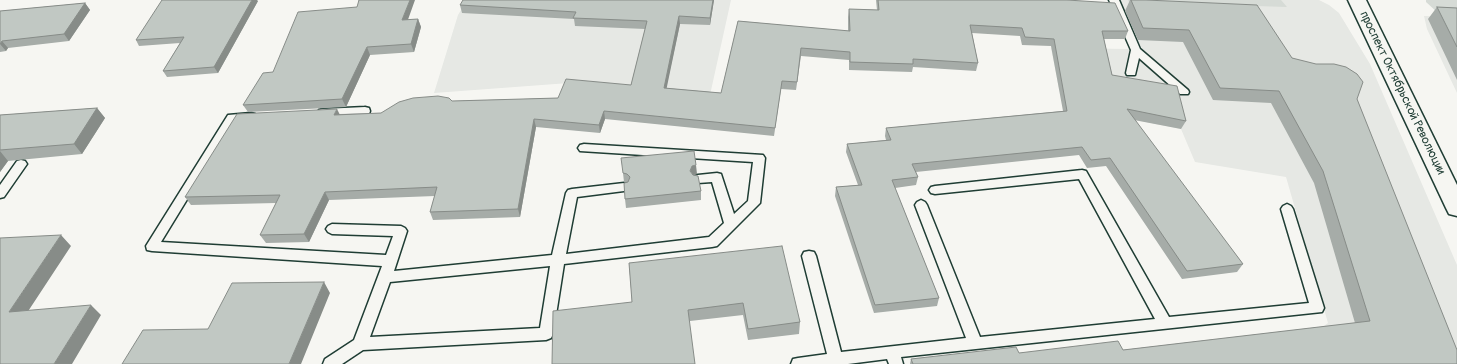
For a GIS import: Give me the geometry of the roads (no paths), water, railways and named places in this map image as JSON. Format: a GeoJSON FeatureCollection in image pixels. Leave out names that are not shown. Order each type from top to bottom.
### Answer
{"type":"FeatureCollection","features":[{"type":"Feature","properties":{"kind":"main road","name":"проспект Октябрьской Революции"},"geometry":{"type":"LineString","coordinates":[[1357,0],[1457,208]]}},
{"type":"Feature","properties":{"kind":"lane"},"geometry":{"type":"LineString","coordinates":[[1114,0],[1136,50],[1184,92]]}},
{"type":"Feature","properties":{"kind":"lane"},"geometry":{"type":"LineString","coordinates":[[1131,73],[1136,50]]}},
{"type":"Feature","properties":{"kind":"lane"},"geometry":{"type":"LineString","coordinates":[[310,114],[365,111]]}},
{"type":"Feature","properties":{"kind":"lane"},"geometry":{"type":"LineString","coordinates":[[263,116],[232,118],[152,246],[391,261]]}},
{"type":"Feature","properties":{"kind":"lane"},"geometry":{"type":"LineString","coordinates":[[385,277],[558,260],[712,242],[754,203],[759,158],[584,148]]}},
{"type":"Feature","properties":{"kind":"lane"},"geometry":{"type":"LineString","coordinates":[[0,194],[21,164]]}},
{"type":"Feature","properties":{"kind":"lane"},"geometry":{"type":"LineString","coordinates":[[935,190],[1082,174],[1165,324]]}},
{"type":"Feature","properties":{"kind":"lane"},"geometry":{"type":"LineString","coordinates":[[698,179],[716,177],[731,224]]}},
{"type":"Feature","properties":{"kind":"lane"},"geometry":{"type":"LineString","coordinates":[[330,364],[360,344],[546,334],[558,260],[572,193],[624,187]]}},
{"type":"Feature","properties":{"kind":"lane"},"geometry":{"type":"LineString","coordinates":[[921,205],[975,343]]}},
{"type":"Feature","properties":{"kind":"lane"},"geometry":{"type":"LineString","coordinates":[[798,364],[836,359],[894,358],[975,343],[1317,308],[1287,209]]}},
{"type":"Feature","properties":{"kind":"lane"},"geometry":{"type":"LineString","coordinates":[[332,229],[400,231],[391,261],[360,344]]}},
{"type":"Feature","properties":{"kind":"lane"},"geometry":{"type":"LineString","coordinates":[[809,256],[836,359]]}}]}
